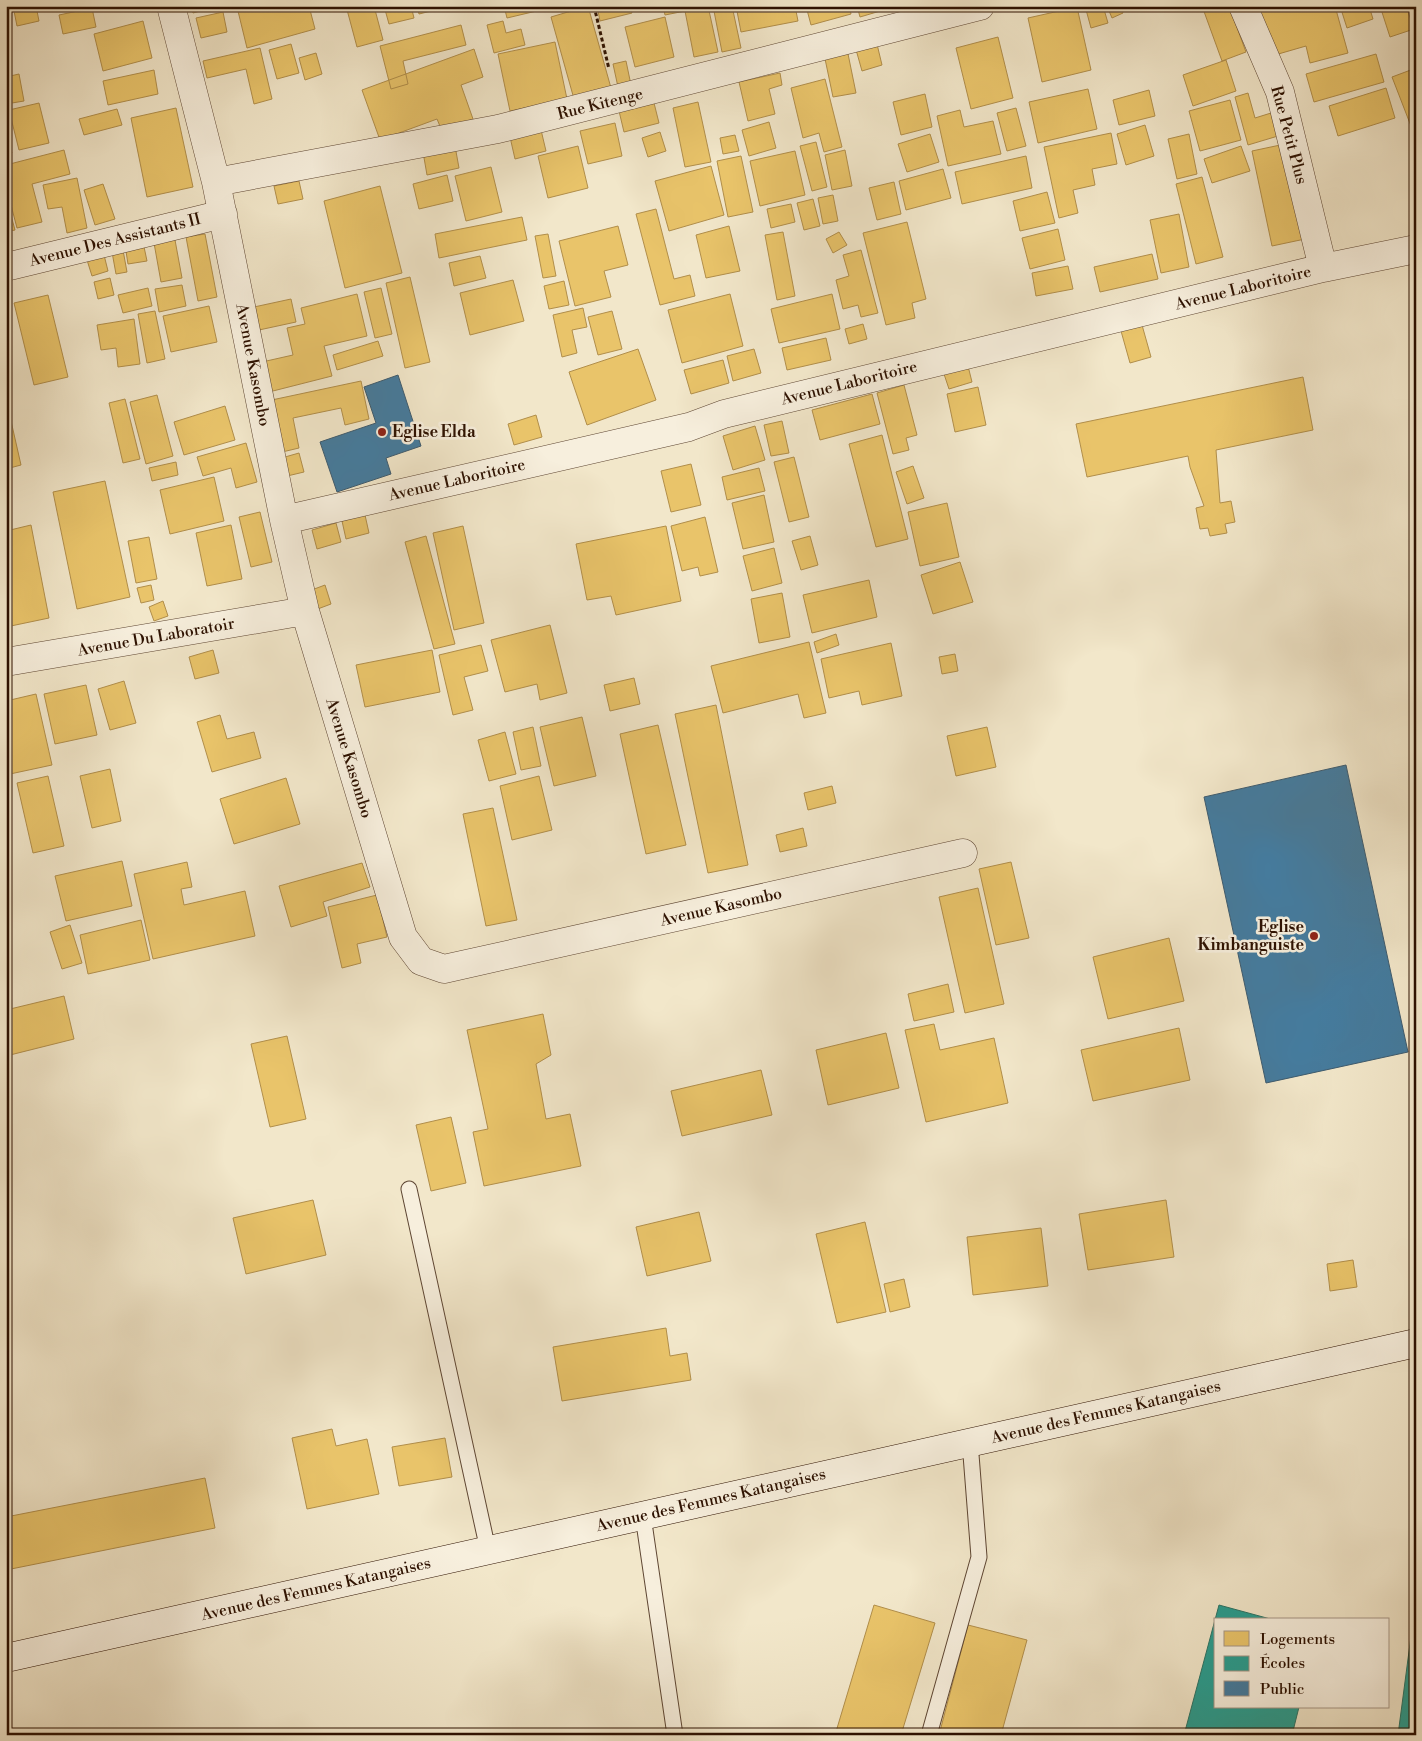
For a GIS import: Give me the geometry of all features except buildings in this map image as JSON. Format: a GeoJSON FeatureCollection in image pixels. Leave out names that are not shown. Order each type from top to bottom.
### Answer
{"type":"FeatureCollection","features":[{"type":"Feature","properties":{"kind":"street","name":"Avenue Kasombo"},"geometry":{"type":"LineString","coordinates":[[171,6],[216,182],[284,520],[305,611],[403,937],[421,961],[444,969],[963,853]]}},
{"type":"Feature","properties":{"kind":"street","name":"Rue Kitenge"},"geometry":{"type":"LineString","coordinates":[[216,182],[498,129],[980,6]]}},
{"type":"Feature","properties":{"kind":"street","name":"Rue Petit Plus"},"geometry":{"type":"LineString","coordinates":[[1243,6],[1280,92],[1323,268]]}},
{"type":"Feature","properties":{"kind":"street","name":"Avenue Des Assistants II"},"geometry":{"type":"LineString","coordinates":[[6,266],[223,214]]}},
{"type":"Feature","properties":{"kind":"street","name":"Avenue Laboritoire"},"geometry":{"type":"LineString","coordinates":[[284,520],[689,427],[724,414],[1323,268],[1416,249]]}},
{"type":"Feature","properties":{"kind":"street","name":"Avenue Du Laboratoir"},"geometry":{"type":"LineString","coordinates":[[6,662],[305,611]]}},
{"type":"Feature","properties":{"kind":"street","name":"Avenue des Femmes Katangaises"},"geometry":{"type":"LineString","coordinates":[[6,1658],[1416,1342]]}},
{"type":"Feature","properties":{"kind":"lane"},"geometry":{"type":"LineString","coordinates":[[409,1189],[488,1550]]}},
{"type":"Feature","properties":{"kind":"lane"},"geometry":{"type":"LineString","coordinates":[[929,1735],[978,1557],[970,1442]]}},
{"type":"Feature","properties":{"kind":"lane"},"geometry":{"type":"LineString","coordinates":[[642,1516],[675,1735]]}},
{"type":"Feature","properties":{"kind":"path"},"geometry":{"type":"LineString","coordinates":[[594,6],[617,100]]}},
{"type":"Feature","properties":{"kind":"place","name":"Eglise Elda"},"geometry":{"type":"Point","coordinates":[382,432]}},
{"type":"Feature","properties":{"kind":"place","name":"Eglise Kimbanguiste"},"geometry":{"type":"Point","coordinates":[1314,936]}}]}
